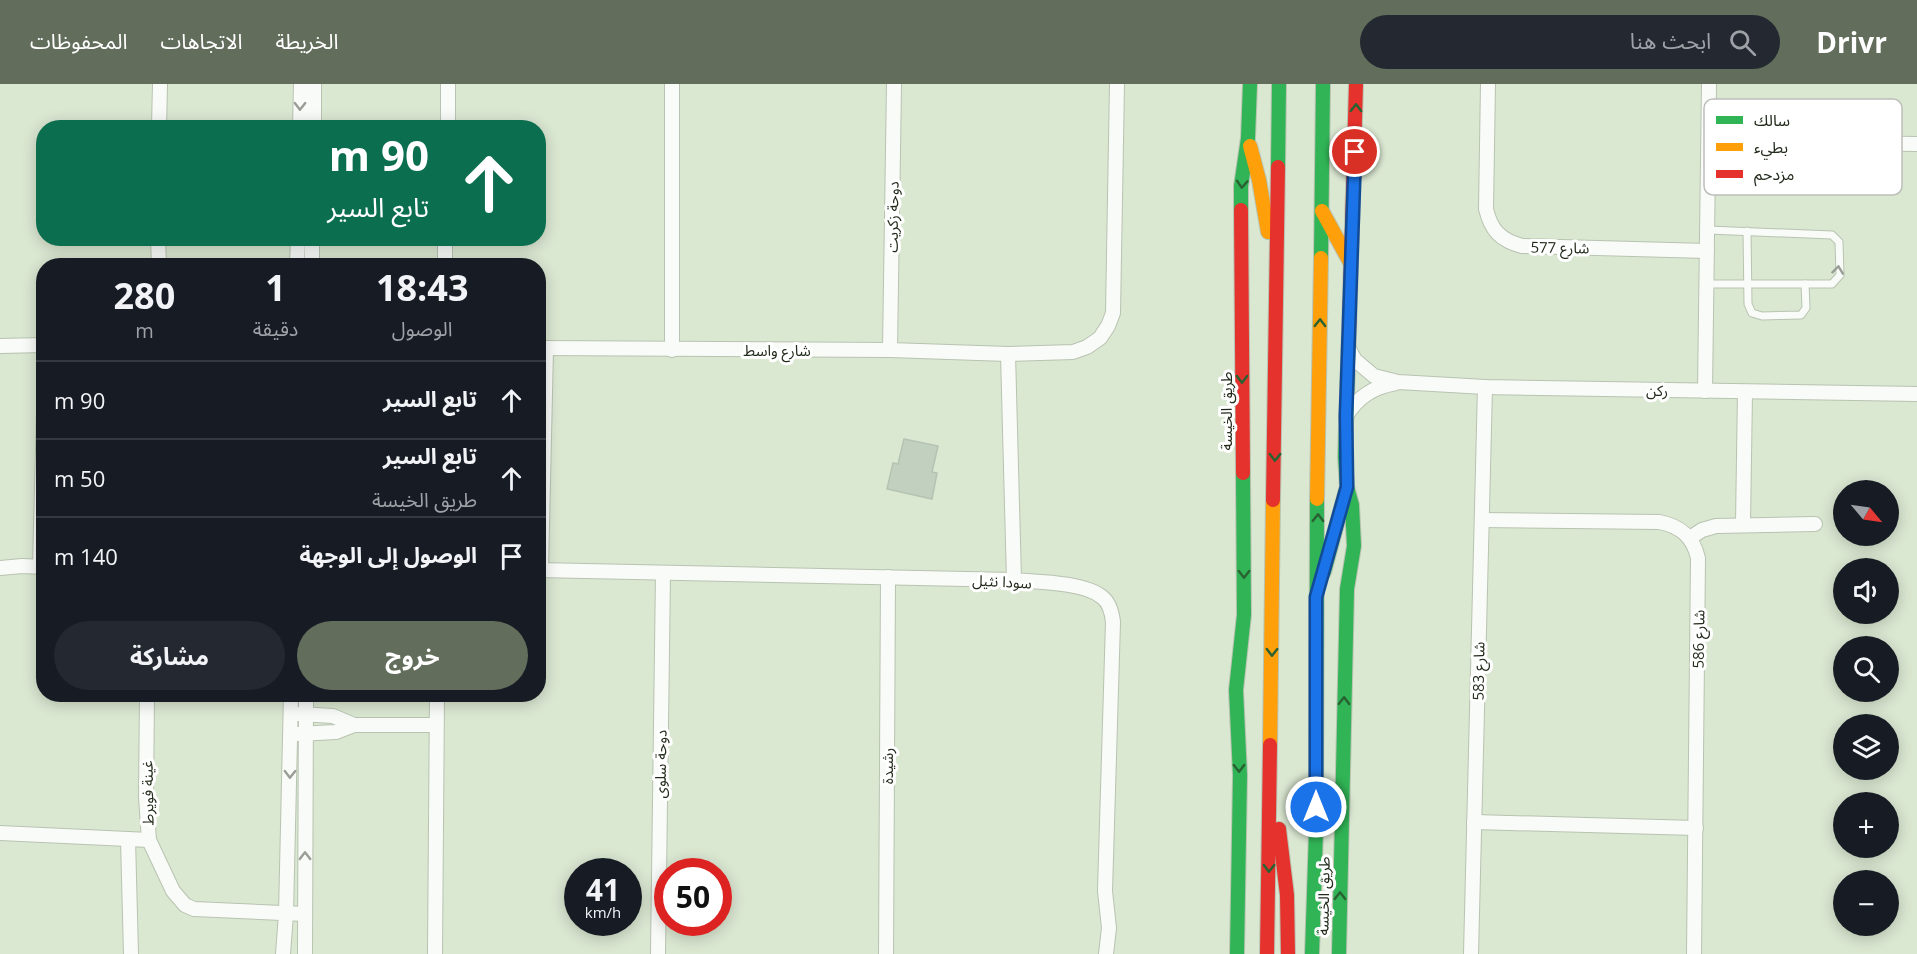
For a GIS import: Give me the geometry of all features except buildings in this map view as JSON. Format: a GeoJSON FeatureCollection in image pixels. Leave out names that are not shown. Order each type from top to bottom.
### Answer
{"type":"FeatureCollection","features":[{"type":"Feature","properties":{"kind":"main road","name":"طريق الخيسة"},"geometry":{"type":"LineString","coordinates":[[1238,954],[1240,775],[1236,690],[1244,615],[1241,186],[1248,138],[1250,84]]}},
{"type":"Feature","properties":{"kind":"main road"},"geometry":{"type":"LineString","coordinates":[[1267,954],[1279,84]]}},
{"type":"Feature","properties":{"kind":"main road","name":"طريق الخيسة"},"geometry":{"type":"LineString","coordinates":[[1312,954],[1316,831],[1316,597],[1323,84]]}},
{"type":"Feature","properties":{"kind":"main road","name":"طريق الخيسة"},"geometry":{"type":"LineString","coordinates":[[1338,954],[1347,589],[1354,530],[1354,516],[1347,487],[1346,416],[1356,84]]}},
{"type":"Feature","properties":{"kind":"main road"},"geometry":{"type":"LineString","coordinates":[[1248,138],[1259,180],[1270,242],[1276,258]]}},
{"type":"Feature","properties":{"kind":"main road"},"geometry":{"type":"LineString","coordinates":[[1321,208],[1352,266]]}},
{"type":"Feature","properties":{"kind":"main road"},"geometry":{"type":"LineString","coordinates":[[1316,597],[1347,487]]}},
{"type":"Feature","properties":{"kind":"main road"},"geometry":{"type":"LineString","coordinates":[[1270,773],[1286,885],[1288,954]]}},
{"type":"Feature","properties":{"kind":"street"},"geometry":{"type":"LineString","coordinates":[[159,120],[160,84]]}},
{"type":"Feature","properties":{"kind":"street"},"geometry":{"type":"LineString","coordinates":[[300,120],[301,84]]}},
{"type":"Feature","properties":{"kind":"street"},"geometry":{"type":"LineString","coordinates":[[314,84],[314,120]]}},
{"type":"Feature","properties":{"kind":"street"},"geometry":{"type":"LineString","coordinates":[[448,84],[448,120]]}},
{"type":"Feature","properties":{"kind":"street"},"geometry":{"type":"LineString","coordinates":[[672,84],[672,350]]}},
{"type":"Feature","properties":{"kind":"street","name":"دوحة زكريت"},"geometry":{"type":"LineString","coordinates":[[890,350],[894,84]]}},
{"type":"Feature","properties":{"kind":"street","name":"شارع واسط"},"geometry":{"type":"LineString","coordinates":[[546,348],[890,350],[1008,354],[1073,352],[1087,347],[1100,338],[1113,313],[1117,84]]}},
{"type":"Feature","properties":{"kind":"street","name":"شارع 577"},"geometry":{"type":"LineString","coordinates":[[1488,84],[1486,208],[1490,224],[1499,235],[1510,243],[1522,246],[1707,251]]}},
{"type":"Feature","properties":{"kind":"street"},"geometry":{"type":"LineString","coordinates":[[1902,144],[1917,144]]}},
{"type":"Feature","properties":{"kind":"street"},"geometry":{"type":"LineString","coordinates":[[1705,391],[1708,195]]}},
{"type":"Feature","properties":{"kind":"street"},"geometry":{"type":"LineString","coordinates":[[0,346],[36,345]]}},
{"type":"Feature","properties":{"kind":"street","name":"ركن"},"geometry":{"type":"LineString","coordinates":[[1349,349],[1355,360],[1374,376],[1398,382],[1485,387],[1917,394]]}},
{"type":"Feature","properties":{"kind":"street"},"geometry":{"type":"LineString","coordinates":[[1008,354],[1014,579]]}},
{"type":"Feature","properties":{"kind":"street","name":"ركن"},"geometry":{"type":"LineString","coordinates":[[1346,416],[1362,396],[1379,387],[1398,382]]}},
{"type":"Feature","properties":{"kind":"street","name":"شارع 583"},"geometry":{"type":"LineString","coordinates":[[1471,954],[1485,387]]}},
{"type":"Feature","properties":{"kind":"street"},"geometry":{"type":"LineString","coordinates":[[1743,524],[1745,392]]}},
{"type":"Feature","properties":{"kind":"street"},"geometry":{"type":"LineString","coordinates":[[1482,520],[1659,522],[1676,527],[1690,538],[1709,527],[1743,524],[1815,524]]}},
{"type":"Feature","properties":{"kind":"street","name":"شارع 586"},"geometry":{"type":"LineString","coordinates":[[1690,538],[1696,548],[1698,558],[1694,954]]}},
{"type":"Feature","properties":{"kind":"street"},"geometry":{"type":"LineString","coordinates":[[0,568],[36,567]]}},
{"type":"Feature","properties":{"kind":"street","name":"سودا نثيل"},"geometry":{"type":"LineString","coordinates":[[546,570],[1014,579],[1074,586],[1091,591],[1106,601],[1112,614],[1104,898],[1109,928],[1106,954]]}},
{"type":"Feature","properties":{"kind":"street","name":"دوحة سلوى"},"geometry":{"type":"LineString","coordinates":[[658,954],[663,573]]}},
{"type":"Feature","properties":{"kind":"street","name":"رشيدة"},"geometry":{"type":"LineString","coordinates":[[886,954],[888,577]]}},
{"type":"Feature","properties":{"kind":"street","name":"غينة فويرط"},"geometry":{"type":"LineString","coordinates":[[147,702],[146,798],[149,840],[173,891],[185,905],[194,909],[286,915],[305,914]]}},
{"type":"Feature","properties":{"kind":"street"},"geometry":{"type":"LineString","coordinates":[[283,954],[291,702]]}},
{"type":"Feature","properties":{"kind":"street"},"geometry":{"type":"LineString","coordinates":[[305,954],[306,702]]}},
{"type":"Feature","properties":{"kind":"street"},"geometry":{"type":"LineString","coordinates":[[435,954],[437,702]]}},
{"type":"Feature","properties":{"kind":"street"},"geometry":{"type":"LineString","coordinates":[[291,714],[333,717],[354,725],[436,725]]}},
{"type":"Feature","properties":{"kind":"street"},"geometry":{"type":"LineString","coordinates":[[291,735],[336,732],[354,725]]}},
{"type":"Feature","properties":{"kind":"street"},"geometry":{"type":"LineString","coordinates":[[1474,822],[1696,828]]}},
{"type":"Feature","properties":{"kind":"street"},"geometry":{"type":"LineString","coordinates":[[0,833],[149,840]]}},
{"type":"Feature","properties":{"kind":"street"},"geometry":{"type":"LineString","coordinates":[[128,839],[131,954]]}},
{"type":"Feature","properties":{"kind":"lane"},"geometry":{"type":"LineString","coordinates":[[1707,284],[1832,284],[1840,275],[1839,242],[1832,235],[1708,230]]}},
{"type":"Feature","properties":{"kind":"lane"},"geometry":{"type":"LineString","coordinates":[[1747,231],[1749,309],[1754,315],[1801,315],[1806,308],[1804,284]]}},
{"type":"Feature","properties":{"kind":"traffic: fast"},"geometry":{"type":"LineString","coordinates":[[1241,210],[1241,186],[1248,138],[1250,84]]}},
{"type":"Feature","properties":{"kind":"traffic: fast"},"geometry":{"type":"LineString","coordinates":[[1278,167],[1279,84]]}},
{"type":"Feature","properties":{"kind":"traffic: fast"},"geometry":{"type":"LineString","coordinates":[[1321,258],[1323,84]]}},
{"type":"Feature","properties":{"kind":"traffic: fast"},"geometry":{"type":"LineString","coordinates":[[1339,954],[1347,589],[1354,546],[1352,505],[1347,487],[1345,457],[1349,332]]}},
{"type":"Feature","properties":{"kind":"traffic: fast"},"geometry":{"type":"LineString","coordinates":[[1237,954],[1240,775],[1236,690],[1244,615],[1243,473]]}},
{"type":"Feature","properties":{"kind":"traffic: fast"},"geometry":{"type":"LineString","coordinates":[[1324,572],[1346,490]]}},
{"type":"Feature","properties":{"kind":"traffic: fast"},"geometry":{"type":"LineString","coordinates":[[1312,954],[1316,831],[1317,499]]}},
{"type":"Feature","properties":{"kind":"traffic: slow"},"geometry":{"type":"LineString","coordinates":[[1250,146],[1259,180],[1268,232]]}},
{"type":"Feature","properties":{"kind":"traffic: slow"},"geometry":{"type":"LineString","coordinates":[[1322,211],[1351,264]]}},
{"type":"Feature","properties":{"kind":"traffic: slow"},"geometry":{"type":"LineString","coordinates":[[1317,499],[1321,258]]}},
{"type":"Feature","properties":{"kind":"traffic: slow"},"geometry":{"type":"LineString","coordinates":[[1270,745],[1273,500]]}},
{"type":"Feature","properties":{"kind":"traffic: jam"},"geometry":{"type":"LineString","coordinates":[[1349,332],[1356,84]]}},
{"type":"Feature","properties":{"kind":"traffic: jam"},"geometry":{"type":"LineString","coordinates":[[1273,500],[1278,167]]}},
{"type":"Feature","properties":{"kind":"traffic: jam"},"geometry":{"type":"LineString","coordinates":[[1241,210],[1243,473]]}},
{"type":"Feature","properties":{"kind":"traffic: jam"},"geometry":{"type":"LineString","coordinates":[[1267,954],[1270,745]]}},
{"type":"Feature","properties":{"kind":"traffic: jam"},"geometry":{"type":"LineString","coordinates":[[1279,829],[1287,895],[1288,954]]}},
{"type":"Feature","properties":{"kind":"route"},"geometry":{"type":"LineString","coordinates":[[1316,807],[1316,597],[1347,487],[1345,457],[1355,152]]}}]}
